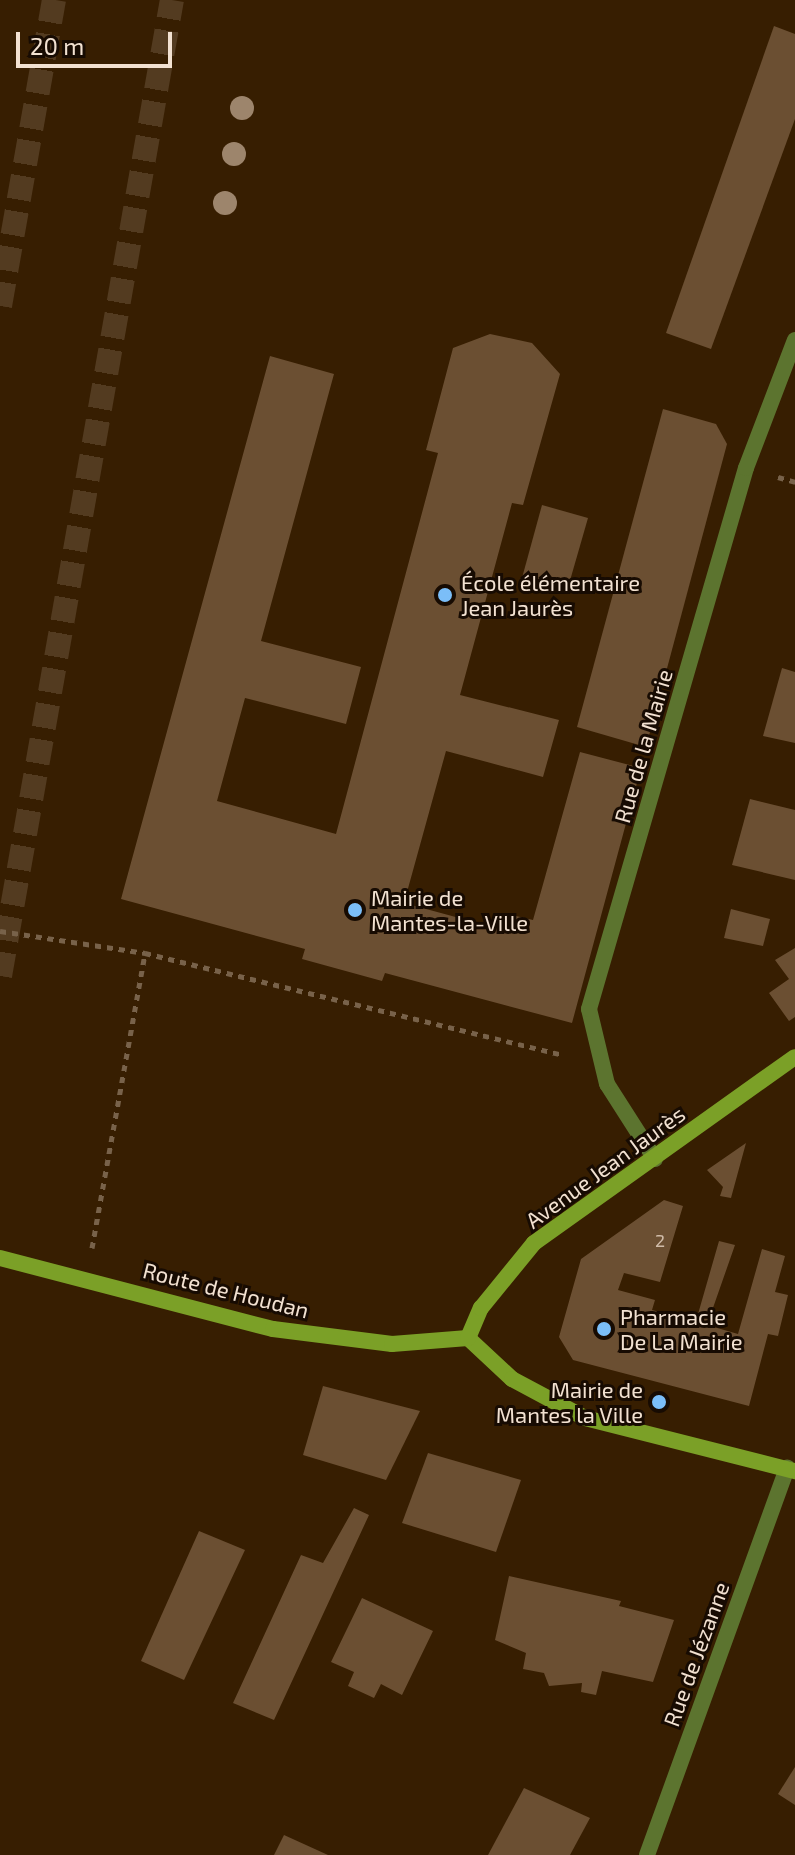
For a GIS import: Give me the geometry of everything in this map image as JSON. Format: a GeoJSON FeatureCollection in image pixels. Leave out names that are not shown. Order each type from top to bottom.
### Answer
{"type":"FeatureCollection","features":[{"type":"Feature","properties":{"kind":"main road","name":"Avenue Jean Jaurès"},"geometry":{"type":"LineString","coordinates":[[468,1338],[481,1308],[534,1243],[795,1057]]}},
{"type":"Feature","properties":{"kind":"main road","name":"Route de Houdan"},"geometry":{"type":"LineString","coordinates":[[0,1258],[87,1278],[273,1329],[392,1344],[468,1338]]}},
{"type":"Feature","properties":{"kind":"main road"},"geometry":{"type":"LineString","coordinates":[[468,1338],[521,1385],[585,1418],[791,1469]]}},
{"type":"Feature","properties":{"kind":"street","name":"Rue de la Mairie"},"geometry":{"type":"LineString","coordinates":[[655,1159],[607,1084],[589,1009],[746,468],[795,340]]}},
{"type":"Feature","properties":{"kind":"street","name":"Rue de Jézanne"},"geometry":{"type":"LineString","coordinates":[[647,1855],[791,1469]]}},
{"type":"Feature","properties":{"kind":"path"},"geometry":{"type":"LineString","coordinates":[[0,931],[145,953],[603,1065]]}},
{"type":"Feature","properties":{"kind":"path"},"geometry":{"type":"LineString","coordinates":[[87,1278],[145,953]]}},
{"type":"Feature","properties":{"kind":"building"},"geometry":{"type":"Polygon","coordinates":[[[774,26],[795,34],[795,119],[711,349],[666,333],[774,26]]]}},
{"type":"Feature","properties":{"kind":"building"},"geometry":{"type":"Polygon","coordinates":[[[490,334],[532,343],[560,374],[523,505],[512,503],[460,695],[559,720],[543,777],[446,751],[404,903],[511,932],[516,916],[533,920],[580,752],[641,768],[572,1023],[385,973],[382,981],[302,959],[305,949],[121,899],[270,356],[334,374],[261,641],[361,667],[346,724],[245,698],[217,801],[336,834],[438,453],[426,450],[453,348],[490,334]]]}},
{"type":"Feature","properties":{"kind":"building"},"geometry":{"type":"Polygon","coordinates":[[[663,409],[716,424],[727,444],[646,747],[577,727],[663,409]]]}},
{"type":"Feature","properties":{"kind":"building"},"geometry":{"type":"Polygon","coordinates":[[[542,505],[588,518],[567,591],[522,578],[542,505]]]}},
{"type":"Feature","properties":{"kind":"building"},"geometry":{"type":"Polygon","coordinates":[[[782,668],[795,672],[795,743],[763,736],[782,668]]]}},
{"type":"Feature","properties":{"kind":"building"},"geometry":{"type":"Polygon","coordinates":[[[750,799],[795,810],[795,880],[732,865],[750,799]]]}},
{"type":"Feature","properties":{"kind":"building"},"geometry":{"type":"Polygon","coordinates":[[[731,909],[770,919],[763,946],[724,938],[731,909]]]}},
{"type":"Feature","properties":{"kind":"building"},"geometry":{"type":"Polygon","coordinates":[[[795,948],[795,1017],[789,1021],[769,993],[789,979],[775,960],[795,948]]]}},
{"type":"Feature","properties":{"kind":"building"},"geometry":{"type":"Polygon","coordinates":[[[746,1143],[731,1198],[720,1196],[723,1187],[707,1170],[746,1143]]]}},
{"type":"Feature","properties":{"kind":"building"},"geometry":{"type":"Polygon","coordinates":[[[664,1200],[683,1206],[660,1282],[624,1273],[618,1290],[655,1300],[652,1310],[696,1321],[719,1241],[735,1245],[707,1325],[738,1334],[762,1249],[785,1256],[775,1292],[788,1295],[778,1336],[768,1334],[749,1406],[573,1360],[559,1337],[581,1259],[664,1200]]]}},
{"type":"Feature","properties":{"kind":"building"},"geometry":{"type":"Polygon","coordinates":[[[323,1386],[420,1411],[386,1480],[303,1455],[323,1386]]]}},
{"type":"Feature","properties":{"kind":"building"},"geometry":{"type":"Polygon","coordinates":[[[428,1453],[521,1480],[496,1552],[402,1523],[428,1453]]]}},
{"type":"Feature","properties":{"kind":"building"},"geometry":{"type":"Polygon","coordinates":[[[354,1508],[369,1515],[274,1720],[233,1703],[301,1555],[323,1563],[354,1508]]]}},
{"type":"Feature","properties":{"kind":"building"},"geometry":{"type":"Polygon","coordinates":[[[199,1531],[245,1550],[184,1680],[141,1661],[199,1531]]]}},
{"type":"Feature","properties":{"kind":"building"},"geometry":{"type":"Polygon","coordinates":[[[509,1576],[621,1601],[619,1606],[674,1620],[653,1682],[602,1671],[596,1695],[581,1692],[582,1683],[549,1686],[544,1673],[523,1669],[526,1653],[495,1640],[509,1576]]]}},
{"type":"Feature","properties":{"kind":"building"},"geometry":{"type":"Polygon","coordinates":[[[362,1598],[433,1631],[402,1695],[381,1684],[374,1698],[348,1686],[354,1672],[331,1662],[362,1598]]]}},
{"type":"Feature","properties":{"kind":"building"},"geometry":{"type":"Polygon","coordinates":[[[795,1767],[795,1805],[778,1794],[795,1767]]]}},
{"type":"Feature","properties":{"kind":"building"},"geometry":{"type":"Polygon","coordinates":[[[524,1788],[590,1818],[570,1855],[488,1855],[524,1788]]]}},
{"type":"Feature","properties":{"kind":"building"},"geometry":{"type":"Polygon","coordinates":[[[284,1835],[328,1855],[274,1855],[284,1835]]]}},
{"type":"Feature","properties":{"kind":"tunnel"},"geometry":{"type":"LineString","coordinates":[[0,306],[54,0]]}},
{"type":"Feature","properties":{"kind":"tunnel"},"geometry":{"type":"LineString","coordinates":[[0,976],[172,0]]}},
{"type":"Feature","properties":{"kind":"place","name":"École élémentaire Jean Jaurès"},"geometry":{"type":"Point","coordinates":[445,595]}},
{"type":"Feature","properties":{"kind":"place","name":"Mairie de Mantes-la-Ville"},"geometry":{"type":"Point","coordinates":[355,910]}},
{"type":"Feature","properties":{"kind":"place","name":"Pharmacie De La Mairie"},"geometry":{"type":"Point","coordinates":[604,1329]}},
{"type":"Feature","properties":{"kind":"place","name":"Mairie de Mantes la Ville"},"geometry":{"type":"Point","coordinates":[659,1402]}}]}
